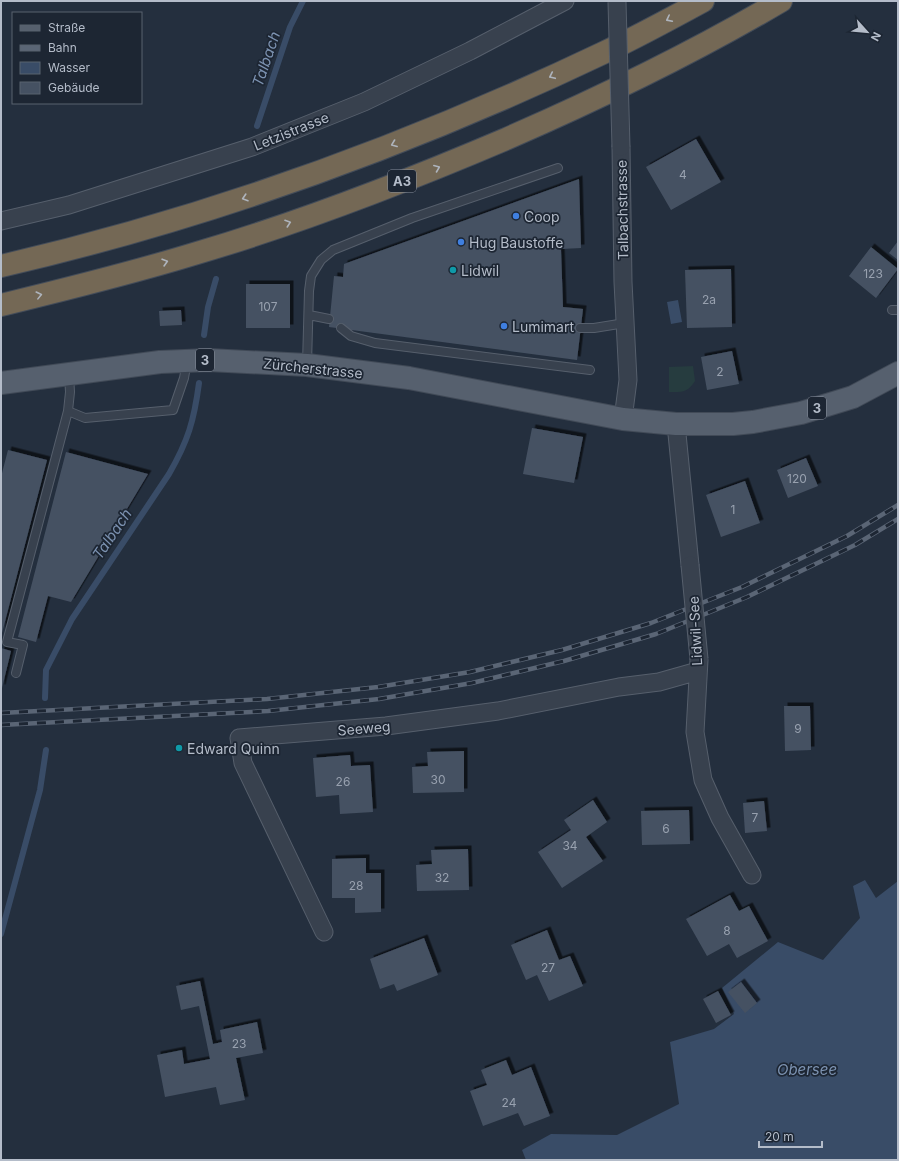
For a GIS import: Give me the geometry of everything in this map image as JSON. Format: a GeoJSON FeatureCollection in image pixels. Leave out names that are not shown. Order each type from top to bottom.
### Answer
{"type":"FeatureCollection","features":[{"type":"Feature","properties":{"kind":"highway"},"geometry":{"type":"LineString","coordinates":[[1,266],[93,243],[206,210],[367,155],[521,91],[604,53],[703,1]]}},
{"type":"Feature","properties":{"kind":"highway","name":"A3"},"geometry":{"type":"LineString","coordinates":[[1,304],[106,279],[198,253],[372,194],[461,158],[604,94],[718,36],[781,1]]}},
{"type":"Feature","properties":{"kind":"main road","name":"Zürcherstrasse"},"geometry":{"type":"LineString","coordinates":[[1,384],[160,362],[209,360],[307,365],[409,378],[623,419]]}},
{"type":"Feature","properties":{"kind":"main road","name":"3"},"geometry":{"type":"LineString","coordinates":[[623,419],[676,424],[733,424],[753,422],[801,413],[853,397],[898,373]]}},
{"type":"Feature","properties":{"kind":"street","name":"Letzistrasse"},"geometry":{"type":"LineString","coordinates":[[1,221],[69,205],[252,147],[364,102],[470,51],[565,1]]}},
{"type":"Feature","properties":{"kind":"street","name":"Talbachstrasse"},"geometry":{"type":"LineString","coordinates":[[617,2],[625,323],[628,380],[623,419]]}},
{"type":"Feature","properties":{"kind":"street","name":"Lidwil-See"},"geometry":{"type":"LineString","coordinates":[[676,424],[699,665],[695,732],[703,780],[720,818],[752,875]]}},
{"type":"Feature","properties":{"kind":"street","name":"Seeweg"},"geometry":{"type":"LineString","coordinates":[[324,932],[244,763],[239,738],[386,726],[498,711],[618,687],[659,682],[699,665]]}},
{"type":"Feature","properties":{"kind":"lane"},"geometry":{"type":"LineString","coordinates":[[307,365],[311,276],[321,260],[332,250],[412,218],[558,168]]}},
{"type":"Feature","properties":{"kind":"lane"},"geometry":{"type":"LineString","coordinates":[[309,315],[330,319]]}},
{"type":"Feature","properties":{"kind":"lane"},"geometry":{"type":"LineString","coordinates":[[580,328],[594,328],[625,323]]}},
{"type":"Feature","properties":{"kind":"lane"},"geometry":{"type":"LineString","coordinates":[[341,328],[352,336],[375,343],[590,370]]}},
{"type":"Feature","properties":{"kind":"lane"},"geometry":{"type":"LineString","coordinates":[[68,411],[85,418],[173,410],[184,378],[187,361]]}},
{"type":"Feature","properties":{"kind":"lane"},"geometry":{"type":"LineString","coordinates":[[16,673],[23,645],[7,642],[68,411],[70,392],[69,374]]}},
{"type":"Feature","properties":{"kind":"green space"},"geometry":{"type":"Polygon","coordinates":[[[693,366],[695,381],[690,388],[681,392],[669,392],[669,367],[693,366]]]}},
{"type":"Feature","properties":{"kind":"water"},"geometry":{"type":"Polygon","coordinates":[[[678,300],[682,322],[671,324],[667,302],[678,300]]]}},
{"type":"Feature","properties":{"kind":"water","name":"Obersee"},"geometry":{"type":"Polygon","coordinates":[[[865,880],[876,898],[898,881],[898,1160],[526,1160],[522,1150],[551,1134],[617,1135],[679,1104],[670,1042],[714,1029],[734,1014],[722,988],[778,942],[823,960],[860,918],[853,886],[865,880]]]}},
{"type":"Feature","properties":{"kind":"building"},"geometry":{"type":"Polygon","coordinates":[[[696,139],[721,182],[671,210],[646,167],[696,139]]]}},
{"type":"Feature","properties":{"kind":"building","name":"Lidwil"},"geometry":{"type":"Polygon","coordinates":[[[579,179],[581,248],[561,249],[563,307],[583,309],[577,360],[329,327],[334,276],[343,277],[344,264],[579,179]]]}},
{"type":"Feature","properties":{"kind":"building"},"geometry":{"type":"Polygon","coordinates":[[[898,241],[898,260],[889,253],[898,241]]]}},
{"type":"Feature","properties":{"kind":"building"},"geometry":{"type":"Polygon","coordinates":[[[871,247],[898,269],[876,298],[849,276],[871,247]]]}},
{"type":"Feature","properties":{"kind":"building"},"geometry":{"type":"Polygon","coordinates":[[[731,269],[732,327],[687,328],[685,270],[731,269]]]}},
{"type":"Feature","properties":{"kind":"building"},"geometry":{"type":"Polygon","coordinates":[[[246,284],[290,284],[290,328],[246,328],[246,284]]]}},
{"type":"Feature","properties":{"kind":"building"},"geometry":{"type":"Polygon","coordinates":[[[181,310],[182,325],[160,326],[159,311],[181,310]]]}},
{"type":"Feature","properties":{"kind":"building"},"geometry":{"type":"Polygon","coordinates":[[[732,351],[739,384],[707,390],[701,357],[732,351]]]}},
{"type":"Feature","properties":{"kind":"building"},"geometry":{"type":"Polygon","coordinates":[[[532,428],[583,437],[574,483],[523,474],[532,428]]]}},
{"type":"Feature","properties":{"kind":"building"},"geometry":{"type":"Polygon","coordinates":[[[8,450],[47,460],[2,633],[1,477],[8,450]]]}},
{"type":"Feature","properties":{"kind":"building"},"geometry":{"type":"Polygon","coordinates":[[[66,452],[148,474],[71,602],[48,596],[36,642],[18,637],[66,452]]]}},
{"type":"Feature","properties":{"kind":"building"},"geometry":{"type":"Polygon","coordinates":[[[806,458],[818,486],[788,498],[777,470],[806,458]]]}},
{"type":"Feature","properties":{"kind":"building"},"geometry":{"type":"Polygon","coordinates":[[[745,481],[760,523],[721,537],[706,495],[745,481]]]}},
{"type":"Feature","properties":{"kind":"building"},"geometry":{"type":"Polygon","coordinates":[[[1,648],[11,651],[2,688],[1,688],[1,648]]]}},
{"type":"Feature","properties":{"kind":"building"},"geometry":{"type":"Polygon","coordinates":[[[784,706],[810,706],[811,750],[785,751],[784,706]]]}},
{"type":"Feature","properties":{"kind":"building"},"geometry":{"type":"Polygon","coordinates":[[[464,751],[464,792],[413,793],[412,767],[428,766],[427,752],[464,751]]]}},
{"type":"Feature","properties":{"kind":"building"},"geometry":{"type":"Polygon","coordinates":[[[350,755],[351,766],[370,765],[373,812],[340,814],[339,795],[316,797],[313,758],[350,755]]]}},
{"type":"Feature","properties":{"kind":"building"},"geometry":{"type":"Polygon","coordinates":[[[593,800],[607,822],[586,837],[603,861],[562,888],[538,852],[571,830],[564,820],[593,800]]]}},
{"type":"Feature","properties":{"kind":"building"},"geometry":{"type":"Polygon","coordinates":[[[764,801],[767,831],[745,833],[743,803],[764,801]]]}},
{"type":"Feature","properties":{"kind":"building"},"geometry":{"type":"Polygon","coordinates":[[[689,810],[690,844],[642,845],[641,811],[689,810]]]}},
{"type":"Feature","properties":{"kind":"building"},"geometry":{"type":"Polygon","coordinates":[[[468,849],[469,890],[417,891],[416,865],[432,864],[431,850],[468,849]]]}},
{"type":"Feature","properties":{"kind":"building"},"geometry":{"type":"Polygon","coordinates":[[[366,858],[366,873],[381,873],[381,912],[355,913],[355,898],[332,898],[332,859],[366,858]]]}},
{"type":"Feature","properties":{"kind":"building"},"geometry":{"type":"Polygon","coordinates":[[[730,895],[739,911],[749,906],[768,941],[737,958],[729,944],[707,956],[686,919],[730,895]]]}},
{"type":"Feature","properties":{"kind":"building"},"geometry":{"type":"Polygon","coordinates":[[[547,930],[559,960],[570,956],[583,986],[549,1001],[537,975],[526,980],[511,945],[547,930]]]}},
{"type":"Feature","properties":{"kind":"building"},"geometry":{"type":"Polygon","coordinates":[[[424,938],[438,975],[397,991],[394,984],[380,989],[370,959],[424,938]]]}},
{"type":"Feature","properties":{"kind":"building"},"geometry":{"type":"Polygon","coordinates":[[[200,981],[213,1044],[222,1042],[220,1030],[257,1022],[263,1053],[236,1058],[245,1100],[220,1105],[216,1087],[165,1097],[157,1055],[182,1050],[184,1064],[210,1059],[199,1006],[181,1010],[176,986],[200,981]]]}},
{"type":"Feature","properties":{"kind":"building"},"geometry":{"type":"Polygon","coordinates":[[[741,982],[757,1003],[745,1013],[728,992],[741,982]]]}},
{"type":"Feature","properties":{"kind":"building"},"geometry":{"type":"Polygon","coordinates":[[[718,991],[731,1015],[716,1023],[703,999],[718,991]]]}},
{"type":"Feature","properties":{"kind":"building"},"geometry":{"type":"Polygon","coordinates":[[[506,1060],[512,1075],[531,1067],[550,1116],[524,1126],[518,1113],[483,1126],[470,1091],[487,1085],[481,1070],[506,1060]]]}},
{"type":"Feature","properties":{"kind":"waterway","name":"Talbach"},"geometry":{"type":"LineString","coordinates":[[257,126],[290,27],[303,1]]}},
{"type":"Feature","properties":{"kind":"waterway","name":"Talbach"},"geometry":{"type":"LineString","coordinates":[[204,335],[208,307],[216,279]]}},
{"type":"Feature","properties":{"kind":"waterway","name":"Talbach"},"geometry":{"type":"LineString","coordinates":[[45,698],[46,670],[72,619],[169,474],[186,441],[195,409],[199,383]]}},
{"type":"Feature","properties":{"kind":"waterway","name":"Talbach"},"geometry":{"type":"LineString","coordinates":[[1,934],[40,790],[46,750]]}},
{"type":"Feature","properties":{"kind":"railway"},"geometry":{"type":"LineString","coordinates":[[1,713],[267,699],[378,687],[470,672],[562,650],[651,623],[742,587],[847,536],[898,505]]}},
{"type":"Feature","properties":{"kind":"railway"},"geometry":{"type":"LineString","coordinates":[[1,725],[268,711],[379,699],[472,683],[564,661],[656,634],[747,597],[855,545],[898,519]]}},
{"type":"Feature","properties":{"kind":"place","name":"Coop"},"geometry":{"type":"Point","coordinates":[516,216]}},
{"type":"Feature","properties":{"kind":"place","name":"Hug Baustoffe"},"geometry":{"type":"Point","coordinates":[461,242]}},
{"type":"Feature","properties":{"kind":"place","name":"Lidwil"},"geometry":{"type":"Point","coordinates":[453,270]}},
{"type":"Feature","properties":{"kind":"place","name":"Lumimart"},"geometry":{"type":"Point","coordinates":[504,326]}},
{"type":"Feature","properties":{"kind":"place","name":"Edward Quinn"},"geometry":{"type":"Point","coordinates":[179,748]}}]}
